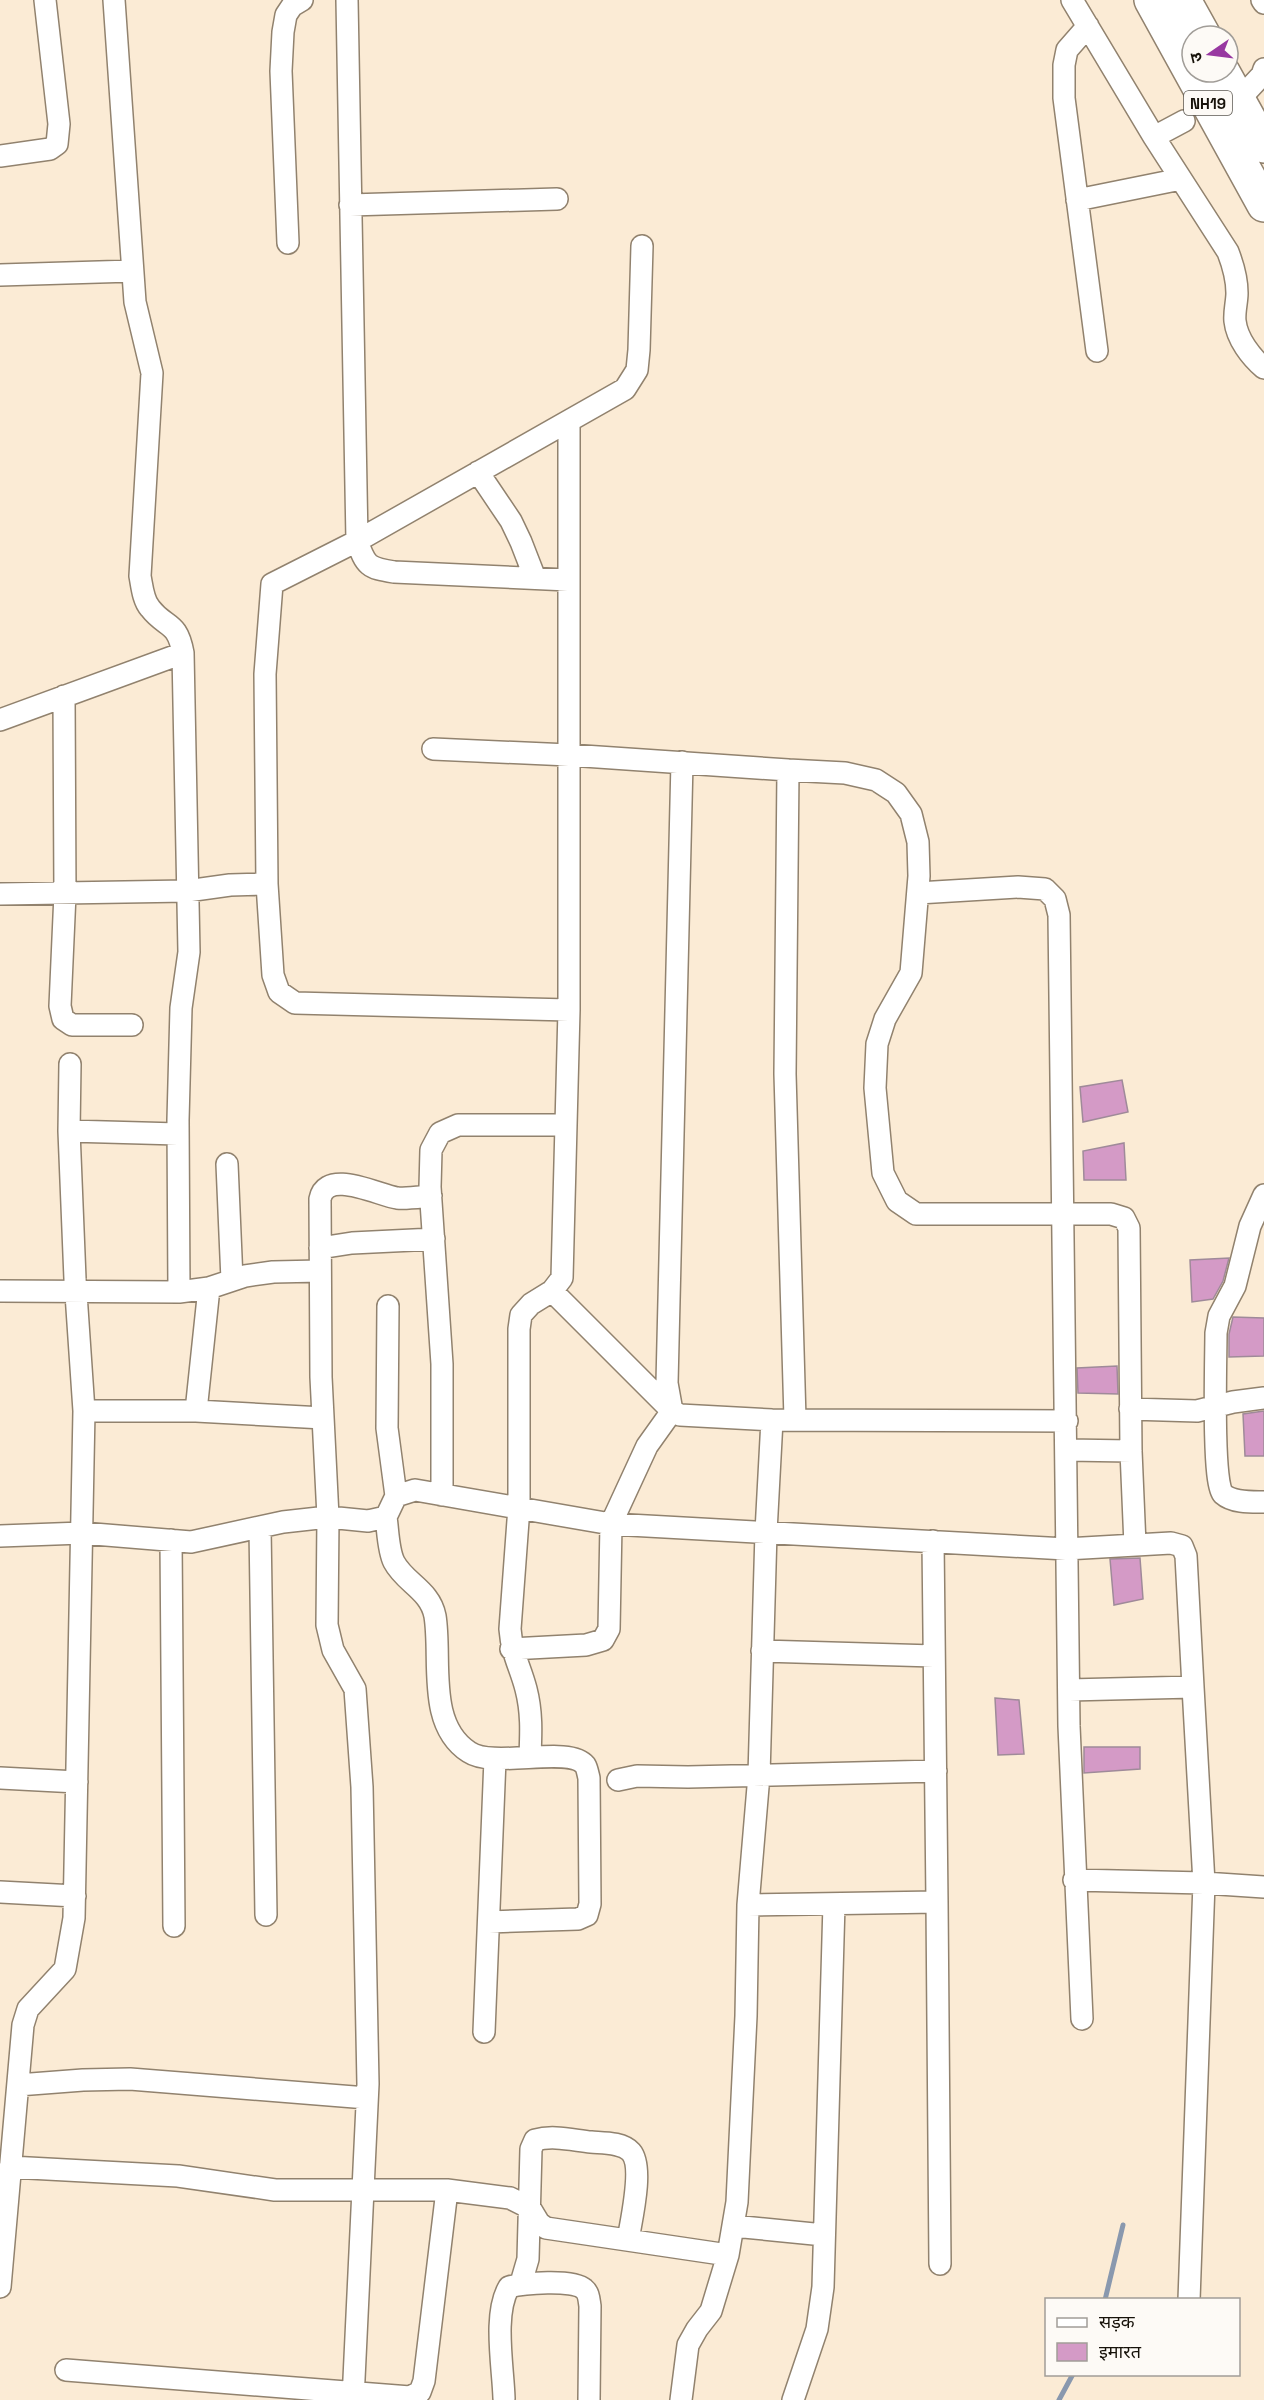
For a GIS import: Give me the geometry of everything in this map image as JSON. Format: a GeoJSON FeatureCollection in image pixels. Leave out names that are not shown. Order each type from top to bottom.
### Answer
{"type":"FeatureCollection","features":[{"type":"Feature","properties":{"kind":"highway","name":"NH19"},"geometry":{"type":"LineString","coordinates":[[1151,0],[1264,206]]}},
{"type":"Feature","properties":{"kind":"highway"},"geometry":{"type":"LineString","coordinates":[[1184,0],[1197,24]]}},
{"type":"Feature","properties":{"kind":"highway","name":"NH19"},"geometry":{"type":"LineString","coordinates":[[1236,84],[1264,146]]}},
{"type":"Feature","properties":{"kind":"street"},"geometry":{"type":"LineString","coordinates":[[0,156],[50,149],[57,144],[59,124],[45,0]]}},
{"type":"Feature","properties":{"kind":"street"},"geometry":{"type":"LineString","coordinates":[[114,0],[135,302],[152,373],[140,576],[149,608],[175,629],[180,637],[183,653],[189,952],[181,1008],[178,1134],[180,1292]]}},
{"type":"Feature","properties":{"kind":"street"},"geometry":{"type":"LineString","coordinates":[[288,243],[280,72],[286,15],[292,6],[302,0]]}},
{"type":"Feature","properties":{"kind":"street"},"geometry":{"type":"LineString","coordinates":[[347,0],[357,541],[364,562],[373,568],[394,572],[568,580]]}},
{"type":"Feature","properties":{"kind":"street"},"geometry":{"type":"LineString","coordinates":[[1072,0],[1154,137],[1228,252],[1235,270],[1237,293],[1235,321],[1241,339],[1253,358],[1264,368]]}},
{"type":"Feature","properties":{"kind":"street"},"geometry":{"type":"LineString","coordinates":[[1088,26],[1067,50],[1064,64],[1065,98],[1098,351]]}},
{"type":"Feature","properties":{"kind":"street"},"geometry":{"type":"LineString","coordinates":[[1240,81],[1262,75],[1264,69]]}},
{"type":"Feature","properties":{"kind":"street"},"geometry":{"type":"LineString","coordinates":[[1154,137],[1184,121]]}},
{"type":"Feature","properties":{"kind":"street"},"geometry":{"type":"LineString","coordinates":[[1077,200],[1181,179]]}},
{"type":"Feature","properties":{"kind":"street"},"geometry":{"type":"LineString","coordinates":[[350,205],[557,199]]}},
{"type":"Feature","properties":{"kind":"street"},"geometry":{"type":"LineString","coordinates":[[569,1010],[295,1003],[279,992],[273,975],[267,884],[265,674],[272,584],[357,541],[625,389],[636,370],[639,350],[642,246]]}},
{"type":"Feature","properties":{"kind":"street"},"geometry":{"type":"LineString","coordinates":[[0,275],[132,270]]}},
{"type":"Feature","properties":{"kind":"street"},"geometry":{"type":"LineString","coordinates":[[530,1756],[530,1710],[526,1689],[511,1649],[510,1629],[519,1507],[521,1315],[531,1304],[552,1291],[562,1278],[569,1010],[569,421]]}},
{"type":"Feature","properties":{"kind":"street"},"geometry":{"type":"LineString","coordinates":[[478,472],[511,521],[535,578]]}},
{"type":"Feature","properties":{"kind":"street"},"geometry":{"type":"LineString","coordinates":[[0,720],[183,653]]}},
{"type":"Feature","properties":{"kind":"street"},"geometry":{"type":"LineString","coordinates":[[64,696],[65,894],[60,1006],[63,1019],[72,1026],[132,1025]]}},
{"type":"Feature","properties":{"kind":"street"},"geometry":{"type":"LineString","coordinates":[[433,749],[569,755],[845,773],[876,780],[896,793],[911,814],[918,842],[918,893],[911,973],[885,1019],[877,1044],[875,1088],[883,1173],[897,1201],[915,1214],[1111,1214],[1124,1218],[1129,1228],[1130,1409],[1135,1545]]}},
{"type":"Feature","properties":{"kind":"street"},"geometry":{"type":"LineString","coordinates":[[511,1649],[586,1645],[603,1640],[609,1629],[611,1524],[647,1446],[672,1411],[668,1371],[682,762]]}},
{"type":"Feature","properties":{"kind":"street"},"geometry":{"type":"LineString","coordinates":[[788,770],[785,1074],[795,1419]]}},
{"type":"Feature","properties":{"kind":"street"},"geometry":{"type":"LineString","coordinates":[[0,894],[187,891],[230,885],[267,884]]}},
{"type":"Feature","properties":{"kind":"street"},"geometry":{"type":"LineString","coordinates":[[918,893],[1018,886],[1045,889],[1055,899],[1059,915],[1067,1421],[1066,1549],[1074,1880],[1082,2019]]}},
{"type":"Feature","properties":{"kind":"street"},"geometry":{"type":"LineString","coordinates":[[0,2287],[10,2167],[7,2122],[18,2085],[23,2025],[28,2009],[65,1970],[74,1918],[84,1412],[69,1131],[70,1064]]}},
{"type":"Feature","properties":{"kind":"street"},"geometry":{"type":"LineString","coordinates":[[442,1495],[442,1364],[430,1196],[431,1150],[440,1132],[458,1125],[566,1125]]}},
{"type":"Feature","properties":{"kind":"street"},"geometry":{"type":"LineString","coordinates":[[69,1131],[178,1134]]}},
{"type":"Feature","properties":{"kind":"street"},"geometry":{"type":"LineString","coordinates":[[227,1164],[232,1280]]}},
{"type":"Feature","properties":{"kind":"street"},"geometry":{"type":"LineString","coordinates":[[353,2396],[367,2098],[358,1710],[356,1689],[333,1650],[327,1625],[328,1517],[323,1418],[320,1200],[321,1192],[327,1188],[358,1185],[399,1198],[430,1196]]}},
{"type":"Feature","properties":{"kind":"street"},"geometry":{"type":"LineString","coordinates":[[1264,1195],[1250,1226],[1235,1286],[1219,1317],[1216,1333],[1219,1489],[1225,1496],[1235,1500],[1264,1502]]}},
{"type":"Feature","properties":{"kind":"street"},"geometry":{"type":"LineString","coordinates":[[320,1248],[352,1243],[434,1239]]}},
{"type":"Feature","properties":{"kind":"street"},"geometry":{"type":"LineString","coordinates":[[0,1291],[180,1292],[209,1288],[232,1280],[273,1272],[320,1271]]}},
{"type":"Feature","properties":{"kind":"street"},"geometry":{"type":"LineString","coordinates":[[196,1412],[209,1288]]}},
{"type":"Feature","properties":{"kind":"street"},"geometry":{"type":"LineString","coordinates":[[552,1291],[672,1411],[680,1415],[772,1420],[1067,1421]]}},
{"type":"Feature","properties":{"kind":"street"},"geometry":{"type":"LineString","coordinates":[[388,1306],[387,1428],[396,1496],[386,1517],[394,1561],[421,1589],[430,1602],[435,1616],[437,1674],[444,1723],[449,1734],[468,1752],[482,1759],[530,1756],[578,1760],[585,1766],[589,1778],[590,1904],[587,1915],[578,1919],[489,1922]]}},
{"type":"Feature","properties":{"kind":"street"},"geometry":{"type":"LineString","coordinates":[[1130,1409],[1197,1411],[1233,1402],[1264,1398]]}},
{"type":"Feature","properties":{"kind":"street"},"geometry":{"type":"LineString","coordinates":[[84,1412],[196,1412],[323,1418]]}},
{"type":"Feature","properties":{"kind":"street"},"geometry":{"type":"LineString","coordinates":[[681,2400],[688,2345],[711,2311],[728,2256],[733,2226],[738,2167],[748,1905],[759,1775],[766,1532],[772,1420]]}},
{"type":"Feature","properties":{"kind":"street"},"geometry":{"type":"LineString","coordinates":[[1067,1450],[1131,1451]]}},
{"type":"Feature","properties":{"kind":"street"},"geometry":{"type":"LineString","coordinates":[[396,1496],[415,1490],[611,1524],[1066,1549],[1171,1543],[1182,1546],[1186,1556],[1204,1883],[1189,2298]]}},
{"type":"Feature","properties":{"kind":"street"},"geometry":{"type":"LineString","coordinates":[[0,1536],[82,1533],[191,1542],[260,1527],[328,1517],[368,1521],[386,1517]]}},
{"type":"Feature","properties":{"kind":"street"},"geometry":{"type":"LineString","coordinates":[[260,1527],[266,1915]]}},
{"type":"Feature","properties":{"kind":"street"},"geometry":{"type":"LineString","coordinates":[[171,1540],[174,1926]]}},
{"type":"Feature","properties":{"kind":"street"},"geometry":{"type":"LineString","coordinates":[[933,1541],[940,2264]]}},
{"type":"Feature","properties":{"kind":"street"},"geometry":{"type":"LineString","coordinates":[[762,1651],[934,1656]]}},
{"type":"Feature","properties":{"kind":"street"},"geometry":{"type":"LineString","coordinates":[[1069,1690],[1192,1687]]}},
{"type":"Feature","properties":{"kind":"street"},"geometry":{"type":"LineString","coordinates":[[484,2032],[495,1759]]}},
{"type":"Feature","properties":{"kind":"street"},"geometry":{"type":"LineString","coordinates":[[618,1780],[645,1776],[936,1771]]}},
{"type":"Feature","properties":{"kind":"street"},"geometry":{"type":"LineString","coordinates":[[0,1778],[77,1782]]}},
{"type":"Feature","properties":{"kind":"street"},"geometry":{"type":"LineString","coordinates":[[1074,1880],[1264,1887]]}},
{"type":"Feature","properties":{"kind":"street"},"geometry":{"type":"LineString","coordinates":[[0,1892],[75,1896]]}},
{"type":"Feature","properties":{"kind":"street"},"geometry":{"type":"LineString","coordinates":[[748,1905],[937,1902]]}},
{"type":"Feature","properties":{"kind":"street"},"geometry":{"type":"LineString","coordinates":[[793,2400],[817,2329],[823,2287],[834,1904]]}},
{"type":"Feature","properties":{"kind":"street"},"geometry":{"type":"LineString","coordinates":[[18,2085],[130,2079],[367,2098]]}},
{"type":"Feature","properties":{"kind":"street"},"geometry":{"type":"LineString","coordinates":[[521,2283],[528,2259],[531,2149],[535,2140],[547,2137],[618,2145],[631,2152],[637,2175],[628,2240]]}},
{"type":"Feature","properties":{"kind":"street"},"geometry":{"type":"LineString","coordinates":[[10,2167],[178,2176],[275,2190],[447,2190],[510,2198],[530,2208],[539,2223],[546,2228],[728,2256]]}},
{"type":"Feature","properties":{"kind":"street"},"geometry":{"type":"LineString","coordinates":[[66,2370],[353,2396],[410,2397],[420,2392],[424,2381],[447,2190]]}},
{"type":"Feature","properties":{"kind":"street"},"geometry":{"type":"LineString","coordinates":[[733,2226],[824,2235]]}},
{"type":"Feature","properties":{"kind":"street"},"geometry":{"type":"LineString","coordinates":[[504,2398],[501,2316],[504,2296],[509,2287],[521,2283],[551,2283],[581,2286],[587,2291],[590,2306],[589,2400]]}},
{"type":"Feature","properties":{"kind":"building"},"geometry":{"type":"Polygon","coordinates":[[[1122,1080],[1128,1112],[1083,1122],[1080,1087],[1122,1080]]]}},
{"type":"Feature","properties":{"kind":"building"},"geometry":{"type":"Polygon","coordinates":[[[1124,1143],[1126,1180],[1084,1180],[1083,1151],[1124,1143]]]}},
{"type":"Feature","properties":{"kind":"building"},"geometry":{"type":"Polygon","coordinates":[[[1229,1258],[1223,1281],[1213,1299],[1192,1302],[1190,1260],[1229,1258]]]}},
{"type":"Feature","properties":{"kind":"building"},"geometry":{"type":"Polygon","coordinates":[[[1233,1317],[1264,1318],[1264,1356],[1229,1357],[1229,1334],[1233,1317]]]}},
{"type":"Feature","properties":{"kind":"building"},"geometry":{"type":"Polygon","coordinates":[[[1117,1366],[1118,1394],[1078,1393],[1077,1368],[1117,1366]]]}},
{"type":"Feature","properties":{"kind":"building"},"geometry":{"type":"Polygon","coordinates":[[[1264,1411],[1264,1456],[1245,1456],[1243,1414],[1264,1411]]]}},
{"type":"Feature","properties":{"kind":"building"},"geometry":{"type":"Polygon","coordinates":[[[1140,1558],[1143,1599],[1114,1605],[1110,1559],[1140,1558]]]}},
{"type":"Feature","properties":{"kind":"building"},"geometry":{"type":"Polygon","coordinates":[[[995,1698],[1019,1700],[1024,1754],[998,1755],[995,1698]]]}},
{"type":"Feature","properties":{"kind":"building"},"geometry":{"type":"Polygon","coordinates":[[[1084,1747],[1140,1747],[1140,1769],[1084,1773],[1084,1747]]]}},
{"type":"Feature","properties":{"kind":"waterway"},"geometry":{"type":"LineString","coordinates":[[1105,2298],[1123,2225]]}},
{"type":"Feature","properties":{"kind":"waterway"},"geometry":{"type":"LineString","coordinates":[[1059,2400],[1072,2376]]}}]}
